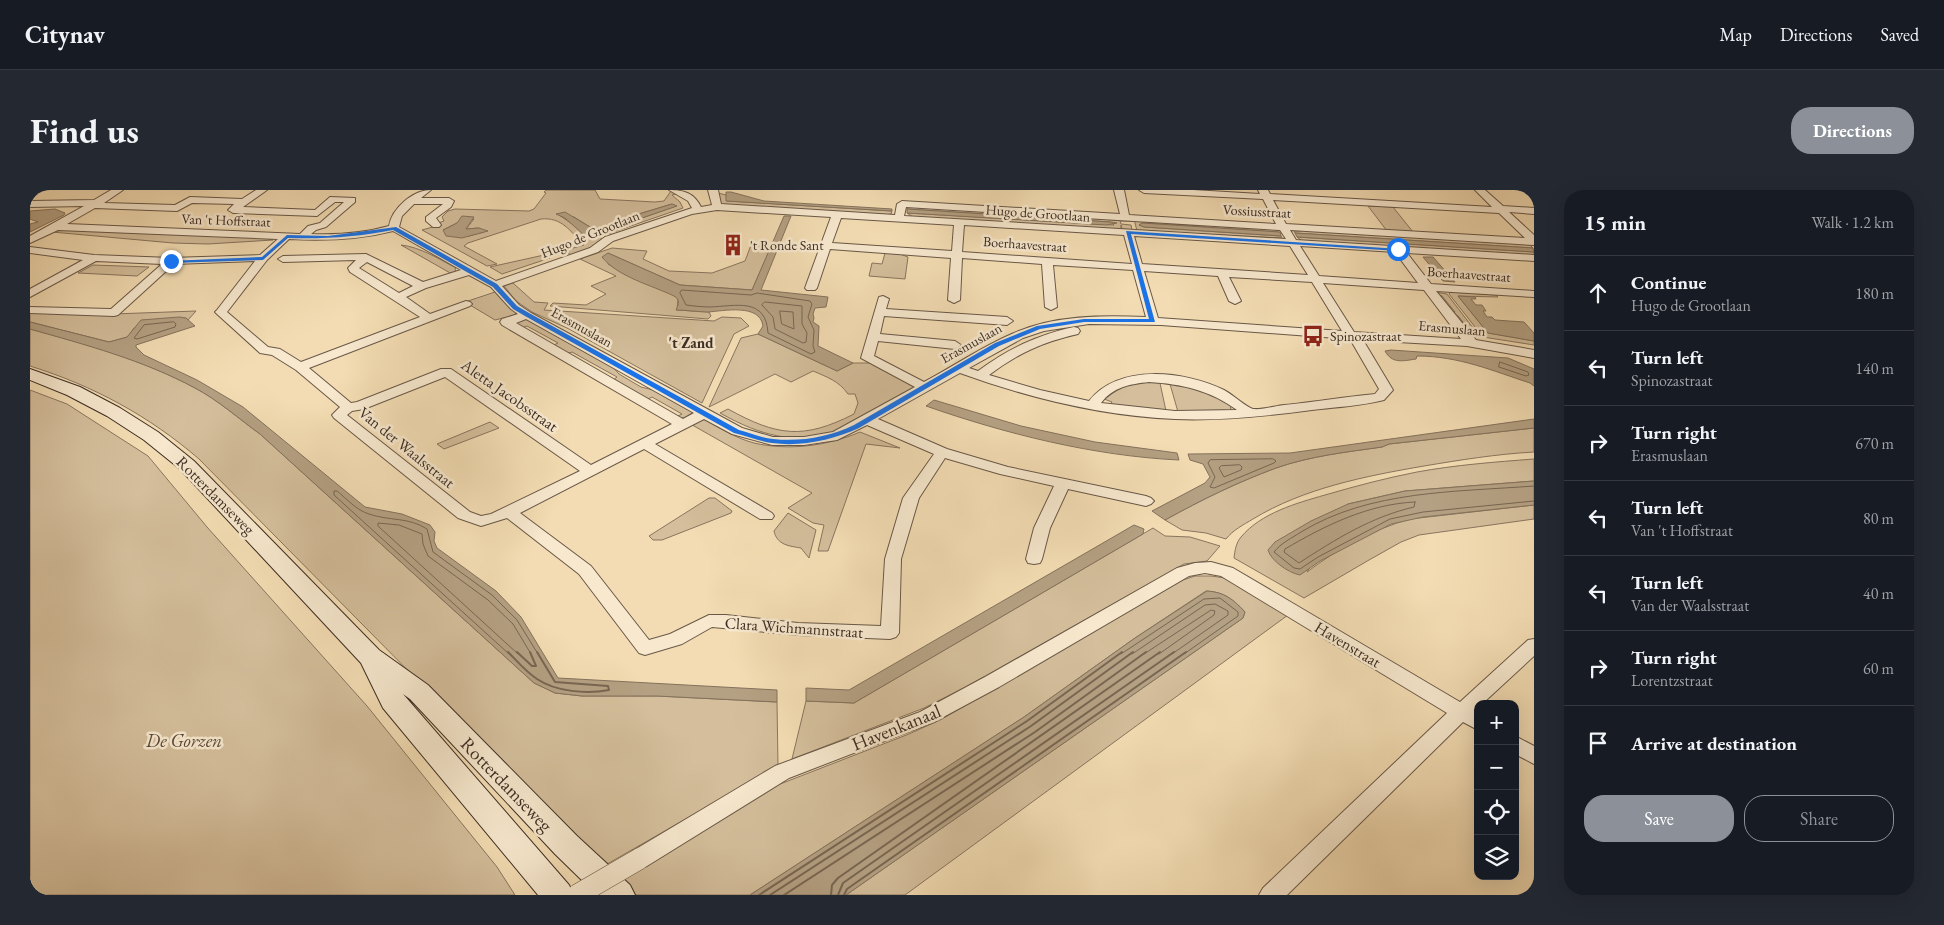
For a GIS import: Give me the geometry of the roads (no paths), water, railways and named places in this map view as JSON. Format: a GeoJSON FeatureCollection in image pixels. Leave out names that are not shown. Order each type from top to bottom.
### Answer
{"type":"FeatureCollection","features":[{"type":"Feature","properties":{"kind":"main road","name":"Rotterdamseweg"},"geometry":{"type":"LineString","coordinates":[[30,374],[69,388],[115,411],[163,444],[188,465],[370,657],[419,692],[566,845],[619,895]]}},
{"type":"Feature","properties":{"kind":"main road","name":"Rotterdamseweg"},"geometry":{"type":"LineString","coordinates":[[370,657],[394,701],[558,895]]}},
{"type":"Feature","properties":{"kind":"street"},"geometry":{"type":"LineString","coordinates":[[30,240],[56,227],[118,190]]}},
{"type":"Feature","properties":{"kind":"street"},"geometry":{"type":"LineString","coordinates":[[30,204],[95,204],[177,208],[205,190]]}},
{"type":"Feature","properties":{"kind":"street"},"geometry":{"type":"LineString","coordinates":[[262,190],[232,210],[317,213]]}},
{"type":"Feature","properties":{"kind":"street"},"geometry":{"type":"LineString","coordinates":[[394,228],[398,214],[416,196],[426,190]]}},
{"type":"Feature","properties":{"kind":"street"},"geometry":{"type":"LineString","coordinates":[[674,190],[692,198],[697,209]]}},
{"type":"Feature","properties":{"kind":"street"},"geometry":{"type":"LineString","coordinates":[[713,190],[716,207]]}},
{"type":"Feature","properties":{"kind":"street"},"geometry":{"type":"LineString","coordinates":[[1119,190],[1125,217]]}},
{"type":"Feature","properties":{"kind":"street"},"geometry":{"type":"LineString","coordinates":[[1144,190],[1265,194],[1534,211]]}},
{"type":"Feature","properties":{"kind":"street"},"geometry":{"type":"LineString","coordinates":[[1480,190],[1534,242]]}},
{"type":"Feature","properties":{"kind":"street"},"geometry":{"type":"LineString","coordinates":[[957,368],[1014,387],[1092,405],[1175,415],[1248,412],[1379,397],[1386,390],[1315,279],[1265,194]]}},
{"type":"Feature","properties":{"kind":"street"},"geometry":{"type":"LineString","coordinates":[[416,196],[448,201],[448,205],[431,217],[431,221],[436,225]]}},
{"type":"Feature","properties":{"kind":"street"},"geometry":{"type":"LineString","coordinates":[[190,200],[244,202]]}},
{"type":"Feature","properties":{"kind":"street"},"geometry":{"type":"LineString","coordinates":[[333,200],[352,200],[323,225],[312,228],[305,227],[304,224],[317,213],[333,200]]}},
{"type":"Feature","properties":{"kind":"street","name":"Vossiusstraat"},"geometry":{"type":"LineString","coordinates":[[899,217],[902,204],[1534,242]]}},
{"type":"Feature","properties":{"kind":"street","name":"Hugo de Grootlaan"},"geometry":{"type":"LineString","coordinates":[[495,285],[594,250],[609,239],[697,209],[716,207],[1534,258]]}},
{"type":"Feature","properties":{"kind":"street"},"geometry":{"type":"LineString","coordinates":[[811,288],[837,214]]}},
{"type":"Feature","properties":{"kind":"street"},"geometry":{"type":"LineString","coordinates":[[954,300],[958,221]]}},
{"type":"Feature","properties":{"kind":"street","name":"Van 't Hoffstraat"},"geometry":{"type":"LineString","coordinates":[[56,227],[302,237],[354,236],[394,228]]}},
{"type":"Feature","properties":{"kind":"street"},"geometry":{"type":"LineString","coordinates":[[302,237],[312,228]]}},
{"type":"Feature","properties":{"kind":"street","name":"Erasmuslaan"},"geometry":{"type":"LineString","coordinates":[[394,228],[495,285],[515,307],[527,314],[737,431],[772,441],[804,441],[837,436],[997,345],[1039,327],[1084,320],[1153,321],[1355,339]]}},
{"type":"Feature","properties":{"kind":"street"},"geometry":{"type":"LineString","coordinates":[[1128,232],[1153,321]]}},
{"type":"Feature","properties":{"kind":"street","name":"Van der Waalsstraat"},"geometry":{"type":"LineString","coordinates":[[287,236],[263,258],[221,312],[264,350],[276,352],[300,367],[348,407],[339,415],[464,515],[476,522],[490,520],[509,512]]}},
{"type":"Feature","properties":{"kind":"street","name":"Boerhaavestraat"},"geometry":{"type":"LineString","coordinates":[[826,246],[1534,294]]}},
{"type":"Feature","properties":{"kind":"street"},"geometry":{"type":"LineString","coordinates":[[1398,249],[1474,345]]}},
{"type":"Feature","properties":{"kind":"street"},"geometry":{"type":"LineString","coordinates":[[30,250],[94,258],[171,261],[263,258]]}},
{"type":"Feature","properties":{"kind":"street"},"geometry":{"type":"LineString","coordinates":[[283,259],[366,257],[422,286]]}},
{"type":"Feature","properties":{"kind":"street"},"geometry":{"type":"LineString","coordinates":[[366,257],[353,268],[354,270],[428,318]]}},
{"type":"Feature","properties":{"kind":"street"},"geometry":{"type":"LineString","coordinates":[[30,294],[94,258]]}},
{"type":"Feature","properties":{"kind":"street"},"geometry":{"type":"LineString","coordinates":[[30,310],[114,313],[171,261]]}},
{"type":"Feature","properties":{"kind":"street"},"geometry":{"type":"LineString","coordinates":[[1047,261],[1051,307]]}},
{"type":"Feature","properties":{"kind":"street"},"geometry":{"type":"LineString","coordinates":[[398,297],[422,286],[471,271]]}},
{"type":"Feature","properties":{"kind":"street"},"geometry":{"type":"LineString","coordinates":[[1222,273],[1235,301]]}},
{"type":"Feature","properties":{"kind":"street"},"geometry":{"type":"LineString","coordinates":[[300,367],[466,304]]}},
{"type":"Feature","properties":{"kind":"street"},"geometry":{"type":"LineString","coordinates":[[924,387],[867,358],[882,305],[1007,321]]}},
{"type":"Feature","properties":{"kind":"street","name":"Erasmuslaan"},"geometry":{"type":"LineString","coordinates":[[527,314],[506,322],[682,424]]}},
{"type":"Feature","properties":{"kind":"street","name":"Erasmuslaan"},"geometry":{"type":"LineString","coordinates":[[979,376],[1007,355],[1029,343],[1069,332],[1102,328],[1474,345],[1534,354]]}},
{"type":"Feature","properties":{"kind":"street"},"geometry":{"type":"LineString","coordinates":[[874,337],[956,345]]}},
{"type":"Feature","properties":{"kind":"street","name":"Aletta Jacobsstraat"},"geometry":{"type":"LineString","coordinates":[[348,407],[359,406],[446,372],[590,471]]}},
{"type":"Feature","properties":{"kind":"street"},"geometry":{"type":"LineString","coordinates":[[1092,405],[1097,395],[1115,384],[1140,378],[1192,383],[1218,392],[1248,412]]}},
{"type":"Feature","properties":{"kind":"street"},"geometry":{"type":"LineString","coordinates":[[509,512],[705,413]]}},
{"type":"Feature","properties":{"kind":"street"},"geometry":{"type":"LineString","coordinates":[[868,420],[942,452],[1005,471],[1146,501]]}},
{"type":"Feature","properties":{"kind":"street"},"geometry":{"type":"LineString","coordinates":[[644,443],[766,516]]}},
{"type":"Feature","properties":{"kind":"street","name":"Clara Wichmannstraat"},"geometry":{"type":"LineString","coordinates":[[509,512],[585,570],[644,648],[676,639],[709,621],[726,621],[798,629],[890,633],[893,559],[912,498],[942,452]]}},
{"type":"Feature","properties":{"kind":"street"},"geometry":{"type":"LineString","coordinates":[[1034,559],[1042,528],[1063,484]]}},
{"type":"Feature","properties":{"kind":"street","name":"Havenstraat"},"geometry":{"type":"LineString","coordinates":[[1217,567],[1469,717]]}},
{"type":"Feature","properties":{"kind":"street","name":"Havenkanaal"},"geometry":{"type":"LineString","coordinates":[[577,895],[782,772],[927,717],[992,682],[1183,572],[1193,568],[1217,567]]}},
{"type":"Feature","properties":{"kind":"street"},"geometry":{"type":"LineString","coordinates":[[1271,895],[1469,717],[1534,645]]}},
{"type":"Feature","properties":{"kind":"street"},"geometry":{"type":"LineString","coordinates":[[1517,745],[1534,756]]}},
{"type":"Feature","properties":{"kind":"water"},"geometry":{"type":"Polygon","coordinates":[[[726,192],[764,201],[892,209],[892,211],[726,201],[726,192]]]}},
{"type":"Feature","properties":{"kind":"water"},"geometry":{"type":"Polygon","coordinates":[[[672,204],[677,206],[589,236],[584,235],[565,218],[556,214],[565,212],[590,227],[604,228],[672,204]]]}},
{"type":"Feature","properties":{"kind":"water"},"geometry":{"type":"Polygon","coordinates":[[[55,209],[65,213],[64,215],[30,232],[30,224],[38,222],[30,219],[30,211],[55,209]]]}},
{"type":"Feature","properties":{"kind":"water"},"geometry":{"type":"Polygon","coordinates":[[[907,209],[1117,223],[1106,225],[907,213],[907,209]]]}},
{"type":"Feature","properties":{"kind":"water"},"geometry":{"type":"Polygon","coordinates":[[[462,216],[474,217],[466,229],[479,228],[488,231],[462,238],[446,236],[443,230],[457,223],[462,216]]]}},
{"type":"Feature","properties":{"kind":"water"},"geometry":{"type":"Polygon","coordinates":[[[784,216],[791,216],[761,290],[828,297],[826,307],[815,308],[813,322],[819,326],[818,346],[853,363],[837,371],[758,334],[763,326],[755,314],[740,310],[708,312],[676,310],[678,302],[674,296],[635,280],[617,270],[602,257],[608,253],[680,285],[752,290],[784,216]]]}},
{"type":"Feature","properties":{"kind":"water"},"geometry":{"type":"Polygon","coordinates":[[[1142,223],[1280,232],[1281,236],[1144,227],[1139,225],[1142,223]]]}},
{"type":"Feature","properties":{"kind":"water"},"geometry":{"type":"Polygon","coordinates":[[[1295,233],[1533,248],[1534,252],[1297,237],[1295,233]]]}},
{"type":"Feature","properties":{"kind":"water"},"geometry":{"type":"Polygon","coordinates":[[[1423,257],[1433,257],[1455,282],[1443,281],[1423,257]]]}},
{"type":"Feature","properties":{"kind":"water"},"geometry":{"type":"Polygon","coordinates":[[[1458,296],[1475,297],[1476,299],[1471,299],[1476,305],[1482,305],[1487,317],[1492,317],[1495,320],[1524,322],[1534,333],[1534,341],[1488,333],[1458,296]]]}},
{"type":"Feature","properties":{"kind":"water"},"geometry":{"type":"Polygon","coordinates":[[[186,318],[195,326],[136,345],[136,347],[144,355],[197,380],[243,407],[365,507],[402,514],[430,525],[435,532],[434,541],[437,548],[496,591],[521,617],[558,678],[777,690],[777,702],[657,696],[582,696],[555,693],[534,683],[260,434],[220,404],[195,388],[135,361],[30,329],[30,322],[109,342],[127,337],[141,320],[186,318]]]}},
{"type":"Feature","properties":{"kind":"water"},"geometry":{"type":"Polygon","coordinates":[[[1385,351],[1508,358],[1534,369],[1534,386],[1530,383],[1461,361],[1417,356],[1416,359],[1394,360],[1385,351]]]}},
{"type":"Feature","properties":{"kind":"water"},"geometry":{"type":"Polygon","coordinates":[[[934,400],[1021,426],[1095,442],[1177,453],[1179,460],[1115,454],[1051,442],[987,426],[926,406],[934,400]]]}},
{"type":"Feature","properties":{"kind":"water"},"geometry":{"type":"Polygon","coordinates":[[[1534,419],[1534,428],[1389,444],[1382,447],[1302,460],[1248,479],[1206,498],[1165,520],[1152,511],[1205,483],[1210,477],[1203,464],[1190,460],[1188,454],[1290,453],[1534,419]]]}},
{"type":"Feature","properties":{"kind":"water"},"geometry":{"type":"Polygon","coordinates":[[[1534,481],[1534,505],[1423,517],[1391,524],[1320,561],[1300,575],[1281,566],[1268,550],[1275,542],[1311,521],[1348,504],[1405,491],[1534,481]]]}},
{"type":"Feature","properties":{"kind":"water"},"geometry":{"type":"Polygon","coordinates":[[[1134,525],[1144,529],[1143,534],[854,703],[806,701],[806,688],[849,690],[1134,525]]]}},
{"type":"Feature","properties":{"kind":"water"},"geometry":{"type":"Polygon","coordinates":[[[1207,591],[1218,593],[1232,600],[1245,612],[1243,618],[846,895],[750,895],[1024,717],[1135,638],[1207,591]]]}},
{"type":"Feature","properties":{"kind":"place","name":"'t Ronde Sant"},"geometry":{"type":"Point","coordinates":[733,245]}},
{"type":"Feature","properties":{"kind":"place","name":"Spinozastraat"},"geometry":{"type":"Point","coordinates":[1313,336]}},
{"type":"Feature","properties":{"kind":"district","name":"'t Zand"},"geometry":{"type":"Point","coordinates":[691,343]}},
{"type":"Feature","properties":{"kind":"park label","name":"De Gorzen"},"geometry":{"type":"Point","coordinates":[184,740]}}]}
